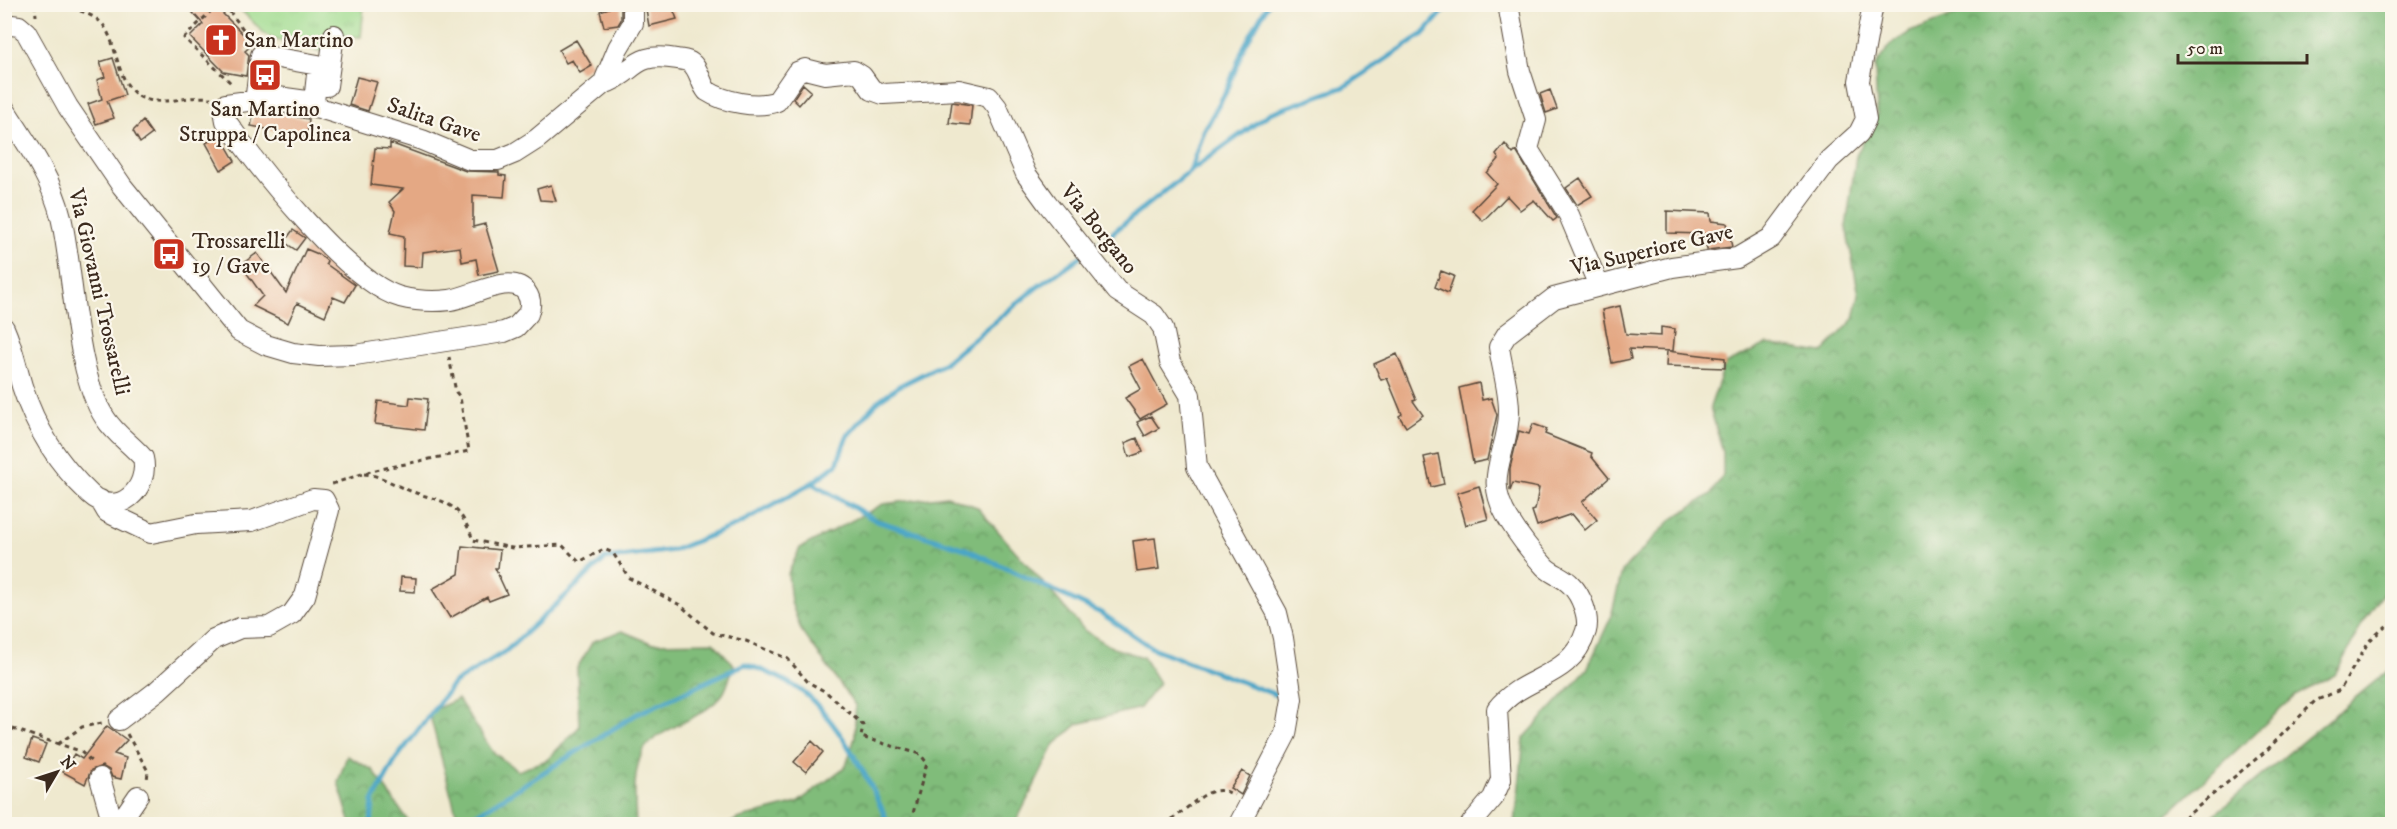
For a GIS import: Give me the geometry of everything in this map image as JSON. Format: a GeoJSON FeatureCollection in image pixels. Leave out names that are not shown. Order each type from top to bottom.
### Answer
{"type":"FeatureCollection","features":[{"type":"Feature","properties":{"kind":"street","name":"Salita Gave"},"geometry":{"type":"LineString","coordinates":[[226,105],[252,97],[284,101],[324,110],[422,140],[454,156],[483,161],[507,158],[524,148],[603,84],[618,48],[633,23],[633,4]]}},
{"type":"Feature","properties":{"kind":"street"},"geometry":{"type":"LineString","coordinates":[[1508,4],[1520,71],[1536,120],[1528,149],[1569,215],[1599,285]]}},
{"type":"Feature","properties":{"kind":"street","name":"Via Superiore Gave"},"geometry":{"type":"LineString","coordinates":[[1471,825],[1493,798],[1501,780],[1497,709],[1508,695],[1555,672],[1577,653],[1587,628],[1584,605],[1571,584],[1546,568],[1509,520],[1498,499],[1495,474],[1506,443],[1509,409],[1499,347],[1507,334],[1554,298],[1672,267],[1737,258],[1771,238],[1829,160],[1859,133],[1866,119],[1859,81],[1873,4]]}},
{"type":"Feature","properties":{"kind":"street","name":"Via Giovanni Trossarelli"},"geometry":{"type":"LineString","coordinates":[[4,24],[19,26],[26,32],[68,107],[122,186],[207,295],[239,331],[266,345],[319,356],[356,355],[511,330],[528,314],[529,296],[521,287],[510,283],[450,300],[409,299],[388,292],[344,259],[304,219],[230,127],[224,115],[226,105]]}},
{"type":"Feature","properties":{"kind":"street"},"geometry":{"type":"LineString","coordinates":[[324,110],[334,35]]}},
{"type":"Feature","properties":{"kind":"street"},"geometry":{"type":"LineString","coordinates":[[261,55],[318,65],[315,102],[252,97],[261,55]]}},
{"type":"Feature","properties":{"kind":"street","name":"Via Borgano"},"geometry":{"type":"LineString","coordinates":[[603,84],[618,78],[640,60],[657,56],[691,63],[704,88],[711,94],[751,103],[771,104],[777,101],[797,72],[805,69],[825,74],[854,71],[862,76],[872,90],[883,94],[958,90],[989,97],[997,107],[1026,174],[1047,203],[1117,291],[1154,315],[1163,328],[1170,362],[1190,395],[1197,467],[1277,613],[1292,699],[1286,735],[1249,804]]}},
{"type":"Feature","properties":{"kind":"street","name":"Via Giovanni Trossarelli"},"geometry":{"type":"LineString","coordinates":[[4,108],[44,170],[61,216],[84,354],[96,402],[115,432],[143,458],[145,469],[140,486],[128,500],[111,503],[99,500]]}},
{"type":"Feature","properties":{"kind":"street"},"geometry":{"type":"LineString","coordinates":[[4,328],[15,354],[22,385],[39,430],[56,454],[99,500],[107,512],[151,533],[196,524],[252,522],[274,515],[298,503],[321,499],[326,502],[329,510],[305,596],[292,614],[269,627],[240,628],[214,639],[157,691],[119,720]]}},
{"type":"Feature","properties":{"kind":"street"},"geometry":{"type":"LineString","coordinates":[[100,778],[113,825]]}},
{"type":"Feature","properties":{"kind":"street"},"geometry":{"type":"LineString","coordinates":[[119,825],[138,796]]}},
{"type":"Feature","properties":{"kind":"street"},"geometry":{"type":"LineString","coordinates":[[1239,825],[1249,804]]}},
{"type":"Feature","properties":{"kind":"path"},"geometry":{"type":"LineString","coordinates":[[54,4],[91,16],[105,27],[129,88],[141,97],[158,101],[204,96],[216,98],[226,105]]}},
{"type":"Feature","properties":{"kind":"path"},"geometry":{"type":"LineString","coordinates":[[224,4],[261,55]]}},
{"type":"Feature","properties":{"kind":"path"},"geometry":{"type":"LineString","coordinates":[[212,10],[184,38],[228,82],[252,97]]}},
{"type":"Feature","properties":{"kind":"path"},"geometry":{"type":"LineString","coordinates":[[321,499],[329,486],[364,474],[469,451],[460,397],[456,392],[446,341]]}},
{"type":"Feature","properties":{"kind":"path"},"geometry":{"type":"LineString","coordinates":[[364,474],[380,476],[405,489],[430,495],[451,506],[459,511],[467,523],[473,540],[512,548],[562,545],[579,562],[608,549],[613,553],[625,574],[641,586],[680,605],[713,633],[746,641],[788,659],[808,682],[852,712],[863,725],[861,737],[920,754],[926,758],[927,764],[910,825]]}},
{"type":"Feature","properties":{"kind":"path"},"geometry":{"type":"LineString","coordinates":[[2177,825],[2267,750],[2315,701],[2340,690],[2369,641],[2392,621]]}},
{"type":"Feature","properties":{"kind":"path"},"geometry":{"type":"LineString","coordinates":[[58,744],[82,727],[119,720],[148,771],[147,781],[138,796]]}},
{"type":"Feature","properties":{"kind":"path"},"geometry":{"type":"LineString","coordinates":[[4,726],[80,751],[98,766],[100,778]]}},
{"type":"Feature","properties":{"kind":"path"},"geometry":{"type":"LineString","coordinates":[[1136,825],[1143,822],[1163,822],[1181,813],[1205,793],[1221,790],[1249,804]]}},
{"type":"Feature","properties":{"kind":"green space"},"geometry":{"type":"Polygon","coordinates":[[[236,5],[364,5],[361,37],[332,35],[323,52],[273,39],[236,5]]]}},
{"type":"Feature","properties":{"kind":"green space"},"geometry":{"type":"Polygon","coordinates":[[[1976,5],[2392,5],[2392,581],[2363,622],[2335,675],[2295,696],[2157,824],[1515,824],[1524,738],[1587,669],[1611,617],[1622,571],[1671,520],[1711,494],[1723,475],[1723,452],[1710,407],[1725,364],[1767,344],[1822,353],[1854,319],[1859,295],[1846,227],[1856,156],[1877,114],[1875,66],[1890,45],[1910,32],[1974,8],[1976,5]]]}},
{"type":"Feature","properties":{"kind":"green space"},"geometry":{"type":"Polygon","coordinates":[[[947,496],[977,507],[1085,631],[1113,648],[1143,657],[1159,683],[1140,708],[1078,724],[1055,744],[1015,824],[729,824],[737,819],[797,803],[846,766],[855,737],[855,705],[801,630],[791,602],[788,574],[800,548],[883,504],[947,496]]]}},
{"type":"Feature","properties":{"kind":"green space"},"geometry":{"type":"Polygon","coordinates":[[[622,631],[651,643],[713,642],[734,665],[724,692],[714,704],[658,736],[643,751],[636,778],[636,824],[459,824],[429,712],[458,699],[493,752],[518,771],[547,760],[579,727],[577,668],[593,641],[622,631]]]}},
{"type":"Feature","properties":{"kind":"green space"},"geometry":{"type":"Polygon","coordinates":[[[2392,669],[2392,824],[2203,824],[2392,669]]]}},
{"type":"Feature","properties":{"kind":"green space"},"geometry":{"type":"Polygon","coordinates":[[[347,756],[373,770],[410,824],[351,824],[338,782],[347,756]]]}},
{"type":"Feature","properties":{"kind":"building","name":"San Martino"},"geometry":{"type":"Polygon","coordinates":[[[185,4],[214,5],[253,44],[245,51],[249,55],[246,76],[224,72],[190,37],[203,24],[185,4]]]}},
{"type":"Feature","properties":{"kind":"building"},"geometry":{"type":"Polygon","coordinates":[[[608,4],[621,4],[621,20],[618,25],[604,27],[600,11],[609,8],[608,4]]]}},
{"type":"Feature","properties":{"kind":"building"},"geometry":{"type":"Polygon","coordinates":[[[645,4],[671,4],[677,19],[649,26],[645,4]]]}},
{"type":"Feature","properties":{"kind":"building"},"geometry":{"type":"Polygon","coordinates":[[[576,40],[592,66],[580,73],[572,60],[566,63],[559,50],[576,40]]]}},
{"type":"Feature","properties":{"kind":"building"},"geometry":{"type":"Polygon","coordinates":[[[113,58],[125,95],[107,101],[114,118],[96,124],[88,104],[102,99],[97,80],[105,77],[100,62],[113,58]]]}},
{"type":"Feature","properties":{"kind":"building"},"geometry":{"type":"Polygon","coordinates":[[[357,77],[377,82],[368,111],[349,105],[357,77]]]}},
{"type":"Feature","properties":{"kind":"building"},"geometry":{"type":"Polygon","coordinates":[[[803,84],[811,91],[799,105],[793,99],[803,84]]]}},
{"type":"Feature","properties":{"kind":"building"},"geometry":{"type":"Polygon","coordinates":[[[1550,90],[1557,109],[1546,113],[1540,94],[1550,90]]]}},
{"type":"Feature","properties":{"kind":"building"},"geometry":{"type":"Polygon","coordinates":[[[952,102],[972,105],[970,125],[949,123],[952,102]]]}},
{"type":"Feature","properties":{"kind":"building"},"geometry":{"type":"Polygon","coordinates":[[[263,111],[309,119],[307,137],[251,126],[253,116],[263,111]]]}},
{"type":"Feature","properties":{"kind":"building"},"geometry":{"type":"Polygon","coordinates":[[[143,121],[152,134],[140,143],[133,131],[143,121]]]}},
{"type":"Feature","properties":{"kind":"building"},"geometry":{"type":"Polygon","coordinates":[[[220,135],[235,161],[221,170],[206,143],[220,135]]]}},
{"type":"Feature","properties":{"kind":"building"},"geometry":{"type":"Polygon","coordinates":[[[390,143],[466,171],[499,172],[499,175],[506,176],[504,197],[473,195],[473,227],[485,224],[499,271],[479,275],[476,259],[462,262],[460,247],[423,252],[422,267],[403,266],[404,236],[390,233],[395,211],[389,202],[403,189],[371,185],[375,148],[390,149],[390,143]]]}},
{"type":"Feature","properties":{"kind":"building"},"geometry":{"type":"Polygon","coordinates":[[[1505,144],[1513,154],[1516,151],[1557,218],[1553,221],[1534,200],[1520,210],[1507,196],[1483,221],[1472,210],[1497,184],[1487,173],[1499,159],[1496,155],[1505,144]]]}},
{"type":"Feature","properties":{"kind":"building"},"geometry":{"type":"Polygon","coordinates":[[[1580,178],[1592,196],[1577,205],[1566,188],[1580,178]]]}},
{"type":"Feature","properties":{"kind":"building"},"geometry":{"type":"Polygon","coordinates":[[[551,185],[556,201],[540,200],[537,189],[551,185]]]}},
{"type":"Feature","properties":{"kind":"building"},"geometry":{"type":"Polygon","coordinates":[[[1667,211],[1710,213],[1711,221],[1727,223],[1732,247],[1707,250],[1704,234],[1667,233],[1667,211]]]}},
{"type":"Feature","properties":{"kind":"building"},"geometry":{"type":"Polygon","coordinates":[[[293,230],[305,238],[296,250],[284,242],[293,230]]]}},
{"type":"Feature","properties":{"kind":"building"},"geometry":{"type":"Polygon","coordinates":[[[306,249],[318,254],[327,261],[326,264],[355,285],[345,302],[333,297],[325,316],[297,303],[288,323],[253,306],[263,296],[241,265],[257,253],[286,293],[306,249]]]}},
{"type":"Feature","properties":{"kind":"building"},"geometry":{"type":"Polygon","coordinates":[[[1441,271],[1454,276],[1448,293],[1435,287],[1441,271]]]}},
{"type":"Feature","properties":{"kind":"building"},"geometry":{"type":"Polygon","coordinates":[[[1620,306],[1626,334],[1661,336],[1661,327],[1675,329],[1673,351],[1629,349],[1631,359],[1612,363],[1602,310],[1620,306]]]}},
{"type":"Feature","properties":{"kind":"building"},"geometry":{"type":"Polygon","coordinates":[[[1667,351],[1725,358],[1725,368],[1666,366],[1667,351]]]}},
{"type":"Feature","properties":{"kind":"building"},"geometry":{"type":"Polygon","coordinates":[[[1397,354],[1416,400],[1413,401],[1423,415],[1406,427],[1399,416],[1402,414],[1387,378],[1381,380],[1374,364],[1397,354]]]}},
{"type":"Feature","properties":{"kind":"building"},"geometry":{"type":"Polygon","coordinates":[[[1143,359],[1167,404],[1140,419],[1125,398],[1141,389],[1129,366],[1143,359]]]}},
{"type":"Feature","properties":{"kind":"building"},"geometry":{"type":"Polygon","coordinates":[[[1479,383],[1482,400],[1491,398],[1497,415],[1487,460],[1473,463],[1459,388],[1479,383]]]}},
{"type":"Feature","properties":{"kind":"building"},"geometry":{"type":"Polygon","coordinates":[[[410,397],[428,399],[424,430],[375,424],[378,401],[409,405],[410,397]]]}},
{"type":"Feature","properties":{"kind":"building"},"geometry":{"type":"Polygon","coordinates":[[[1151,416],[1159,428],[1145,436],[1137,422],[1151,416]]]}},
{"type":"Feature","properties":{"kind":"building"},"geometry":{"type":"Polygon","coordinates":[[[1533,424],[1547,429],[1545,434],[1592,453],[1591,456],[1609,478],[1582,502],[1597,520],[1585,530],[1572,514],[1537,526],[1532,511],[1535,510],[1539,488],[1513,483],[1510,491],[1510,468],[1519,431],[1529,434],[1533,424]]]}},
{"type":"Feature","properties":{"kind":"building"},"geometry":{"type":"Polygon","coordinates":[[[1137,438],[1143,452],[1129,457],[1125,443],[1137,438]]]}},
{"type":"Feature","properties":{"kind":"building"},"geometry":{"type":"Polygon","coordinates":[[[1438,454],[1444,484],[1431,487],[1424,457],[1438,454]]]}},
{"type":"Feature","properties":{"kind":"building"},"geometry":{"type":"Polygon","coordinates":[[[1479,486],[1488,519],[1466,525],[1457,493],[1479,486]]]}},
{"type":"Feature","properties":{"kind":"building"},"geometry":{"type":"Polygon","coordinates":[[[1155,538],[1159,569],[1137,572],[1133,541],[1155,538]]]}},
{"type":"Feature","properties":{"kind":"building"},"geometry":{"type":"Polygon","coordinates":[[[462,546],[500,550],[498,568],[495,568],[507,594],[489,601],[487,597],[450,618],[432,589],[459,574],[462,546]]]}},
{"type":"Feature","properties":{"kind":"building"},"geometry":{"type":"Polygon","coordinates":[[[401,577],[416,578],[415,592],[400,591],[401,577]]]}},
{"type":"Feature","properties":{"kind":"building"},"geometry":{"type":"Polygon","coordinates":[[[107,726],[127,740],[114,754],[126,758],[121,779],[112,777],[109,770],[102,766],[91,770],[85,784],[63,772],[74,754],[82,759],[107,726]]]}},
{"type":"Feature","properties":{"kind":"building"},"geometry":{"type":"Polygon","coordinates":[[[32,739],[46,744],[39,762],[26,757],[32,739]]]}},
{"type":"Feature","properties":{"kind":"building"},"geometry":{"type":"Polygon","coordinates":[[[812,741],[823,752],[806,772],[794,762],[812,741]]]}},
{"type":"Feature","properties":{"kind":"building"},"geometry":{"type":"Polygon","coordinates":[[[1242,771],[1250,776],[1241,795],[1230,788],[1242,771]]]}},
{"type":"Feature","properties":{"kind":"waterway"},"geometry":{"type":"LineString","coordinates":[[1190,171],[1204,131],[1228,88],[1244,47],[1268,4]]}},
{"type":"Feature","properties":{"kind":"waterway"},"geometry":{"type":"LineString","coordinates":[[1091,250],[1185,175],[1270,113],[1344,87],[1422,35],[1450,4]]}},
{"type":"Feature","properties":{"kind":"waterway"},"geometry":{"type":"LineString","coordinates":[[371,824],[373,801],[396,759],[454,683],[506,651],[605,559],[674,550],[739,524],[812,483],[837,464],[847,436],[878,401],[899,386],[943,364],[1036,288],[1083,255]]}},
{"type":"Feature","properties":{"kind":"waterway"},"geometry":{"type":"LineString","coordinates":[[812,483],[877,521],[966,549],[1101,613],[1152,648],[1279,696]]}},
{"type":"Feature","properties":{"kind":"waterway"},"geometry":{"type":"LineString","coordinates":[[461,824],[637,714],[745,664],[789,683],[804,693],[822,711],[855,758],[888,824]]}},
{"type":"Feature","properties":{"kind":"place","name":"San Martino"},"geometry":{"type":"Point","coordinates":[221,40]}},
{"type":"Feature","properties":{"kind":"place","name":"San Martino Struppa / Capolinea"},"geometry":{"type":"Point","coordinates":[265,75]}},
{"type":"Feature","properties":{"kind":"place","name":"Trossarelli 19 / Gave"},"geometry":{"type":"Point","coordinates":[169,254]}}]}
